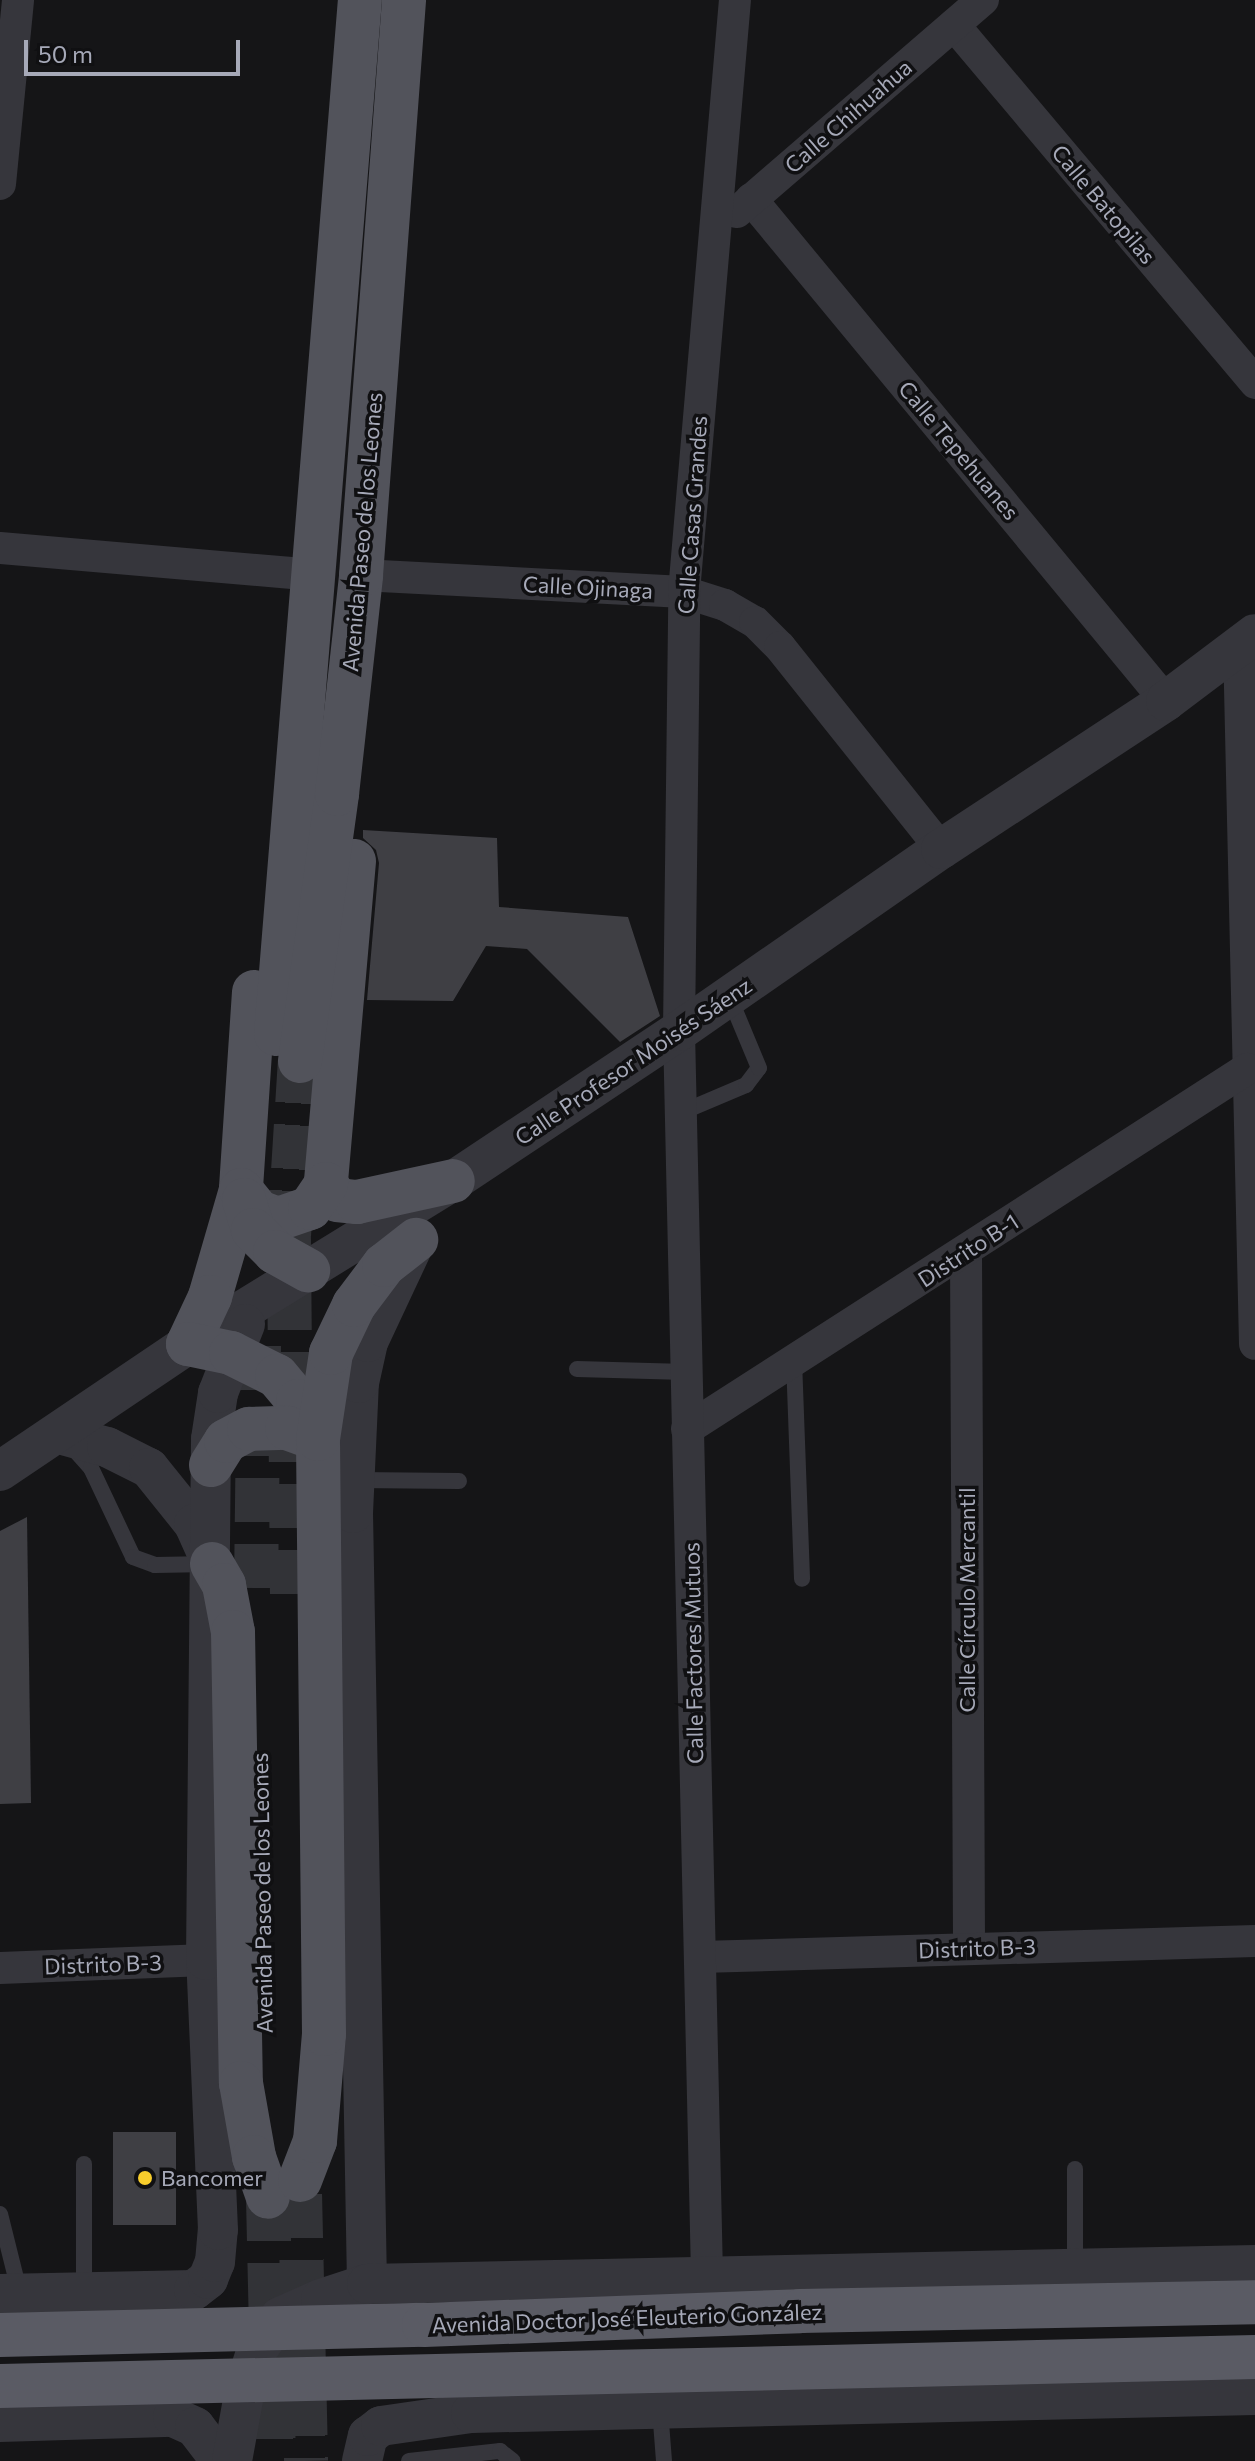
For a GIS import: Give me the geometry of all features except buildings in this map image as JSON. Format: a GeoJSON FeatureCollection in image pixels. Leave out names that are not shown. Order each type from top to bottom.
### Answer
{"type":"FeatureCollection","features":[{"type":"Feature","properties":{"kind":"highway","name":"Avenida Doctor José Eleuterio González"},"geometry":{"type":"LineString","coordinates":[[0,2335],[424,2325],[800,2311],[1255,2302]]}},
{"type":"Feature","properties":{"kind":"highway"},"geometry":{"type":"LineString","coordinates":[[0,2386],[1255,2357]]}},
{"type":"Feature","properties":{"kind":"main road","name":"Avenida Paseo de los Leones"},"geometry":{"type":"LineString","coordinates":[[360,0],[312,575],[287,1060],[337,794],[361,575],[404,0]]}},
{"type":"Feature","properties":{"kind":"main road"},"geometry":{"type":"LineString","coordinates":[[306,695],[276,746],[267,806],[241,1190],[219,1271],[188,1344],[231,1353],[277,1376],[298,1401],[318,1439]]}},
{"type":"Feature","properties":{"kind":"main road"},"geometry":{"type":"LineString","coordinates":[[241,1190],[259,1212],[278,1219],[310,1208],[326,1184],[354,887],[355,834],[337,794]]}},
{"type":"Feature","properties":{"kind":"main road"},"geometry":{"type":"LineString","coordinates":[[326,1184],[337,1200],[357,1202],[453,1181]]}},
{"type":"Feature","properties":{"kind":"main road"},"geometry":{"type":"LineString","coordinates":[[241,1190],[253,1230],[275,1252],[308,1270]]}},
{"type":"Feature","properties":{"kind":"main road"},"geometry":{"type":"LineString","coordinates":[[212,1564],[224,1585],[233,1632],[241,2083],[254,2157],[289,2190],[315,2141],[324,2034],[318,1439],[331,1353],[354,1305],[384,1265],[416,1240]]}},
{"type":"Feature","properties":{"kind":"main road"},"geometry":{"type":"LineString","coordinates":[[211,1465],[226,1441],[249,1429],[287,1428],[318,1439]]}},
{"type":"Feature","properties":{"kind":"main road","name":"Avenida Paseo de los Leones"},"geometry":{"type":"LineString","coordinates":[[274,1591],[294,1930],[289,2190]]}},
{"type":"Feature","properties":{"kind":"street"},"geometry":{"type":"LineString","coordinates":[[0,184],[18,0]]}},
{"type":"Feature","properties":{"kind":"street","name":"Calle Casas Grandes"},"geometry":{"type":"LineString","coordinates":[[679,1031],[684,592],[735,0]]}},
{"type":"Feature","properties":{"kind":"street","name":"Calle Chihuahua"},"geometry":{"type":"LineString","coordinates":[[713,232],[983,0]]}},
{"type":"Feature","properties":{"kind":"street","name":"Calle Batopilas"},"geometry":{"type":"LineString","coordinates":[[954,25],[1255,383]]}},
{"type":"Feature","properties":{"kind":"street","name":"Calle Tepehuanes"},"geometry":{"type":"LineString","coordinates":[[751,199],[1166,701]]}},
{"type":"Feature","properties":{"kind":"street"},"geometry":{"type":"LineString","coordinates":[[0,548],[312,575]]}},
{"type":"Feature","properties":{"kind":"street","name":"Calle Ojinaga"},"geometry":{"type":"LineString","coordinates":[[361,575],[684,592],[725,605],[745,617],[780,647],[941,849]]}},
{"type":"Feature","properties":{"kind":"street"},"geometry":{"type":"LineString","coordinates":[[1247,639],[1247,1069],[1255,1344]]}},
{"type":"Feature","properties":{"kind":"street","name":"Calle Profesor Moisés Sáenz"},"geometry":{"type":"LineString","coordinates":[[0,1471],[188,1344],[453,1181],[679,1031],[941,849],[1166,701],[1247,639]]}},
{"type":"Feature","properties":{"kind":"street","name":"Calle Factores Mutuos"},"geometry":{"type":"LineString","coordinates":[[679,1031],[707,2275]]}},
{"type":"Feature","properties":{"kind":"street","name":"Distrito B-1"},"geometry":{"type":"LineString","coordinates":[[687,1429],[966,1253],[1247,1069]]}},
{"type":"Feature","properties":{"kind":"street"},"geometry":{"type":"LineString","coordinates":[[367,2284],[354,1497],[359,1383],[368,1342],[416,1240],[453,1181]]}},
{"type":"Feature","properties":{"kind":"street","name":"Calle Círculo Mercantil"},"geometry":{"type":"LineString","coordinates":[[966,1253],[969,1948]]}},
{"type":"Feature","properties":{"kind":"street"},"geometry":{"type":"LineString","coordinates":[[10,2294],[194,2290],[208,2279],[215,2262],[218,2230],[206,1960],[211,1465],[218,1393],[231,1353],[253,1305]]}},
{"type":"Feature","properties":{"kind":"street"},"geometry":{"type":"LineString","coordinates":[[59,1434],[107,1447],[149,1468],[194,1524],[212,1564]]}},
{"type":"Feature","properties":{"kind":"street"},"geometry":{"type":"LineString","coordinates":[[318,1439],[354,1497]]}},
{"type":"Feature","properties":{"kind":"street","name":"Distrito B-3"},"geometry":{"type":"LineString","coordinates":[[700,1957],[1255,1941]]}},
{"type":"Feature","properties":{"kind":"street","name":"Distrito B-3"},"geometry":{"type":"LineString","coordinates":[[0,1968],[206,1960]]}},
{"type":"Feature","properties":{"kind":"street"},"geometry":{"type":"LineString","coordinates":[[232,2461],[246,2383],[256,2352],[280,2317],[367,2284],[1255,2265]]}},
{"type":"Feature","properties":{"kind":"street"},"geometry":{"type":"LineString","coordinates":[[84,2293],[71,2320],[66,2350],[71,2372],[86,2401],[107,2418]]}},
{"type":"Feature","properties":{"kind":"street"},"geometry":{"type":"LineString","coordinates":[[362,2461],[368,2436],[381,2426],[503,2438],[660,2409],[1255,2395]]}},
{"type":"Feature","properties":{"kind":"street"},"geometry":{"type":"LineString","coordinates":[[0,2422],[173,2417],[195,2427],[221,2461]]}},
{"type":"Feature","properties":{"kind":"lane"},"geometry":{"type":"LineString","coordinates":[[680,1113],[746,1085],[759,1068],[729,996]]}},
{"type":"Feature","properties":{"kind":"lane"},"geometry":{"type":"LineString","coordinates":[[794,1360],[802,1579]]}},
{"type":"Feature","properties":{"kind":"lane"},"geometry":{"type":"LineString","coordinates":[[577,1369],[686,1372]]}},
{"type":"Feature","properties":{"kind":"lane"},"geometry":{"type":"LineString","coordinates":[[59,1434],[91,1468],[133,1557],[155,1565],[212,1564]]}},
{"type":"Feature","properties":{"kind":"lane"},"geometry":{"type":"LineString","coordinates":[[354,1497],[459,1481]]}},
{"type":"Feature","properties":{"kind":"lane"},"geometry":{"type":"LineString","coordinates":[[84,2164],[84,2293]]}},
{"type":"Feature","properties":{"kind":"lane"},"geometry":{"type":"LineString","coordinates":[[1075,2169],[1075,2268]]}},
{"type":"Feature","properties":{"kind":"lane"},"geometry":{"type":"LineString","coordinates":[[0,2214],[10,2294]]}},
{"type":"Feature","properties":{"kind":"lane"},"geometry":{"type":"LineString","coordinates":[[660,2409],[664,2461]]}},
{"type":"Feature","properties":{"kind":"lane"},"geometry":{"type":"LineString","coordinates":[[409,2461],[503,2438]]}},
{"type":"Feature","properties":{"kind":"tunnel"},"geometry":{"type":"LineString","coordinates":[[292,1594],[289,1235],[300,1061]]}},
{"type":"Feature","properties":{"kind":"tunnel"},"geometry":{"type":"LineString","coordinates":[[256,1588],[259,1333]]}},
{"type":"Feature","properties":{"kind":"tunnel"},"geometry":{"type":"LineString","coordinates":[[300,2194],[306,2461]]}},
{"type":"Feature","properties":{"kind":"tunnel"},"geometry":{"type":"LineString","coordinates":[[268,2197],[274,2461]]}},
{"type":"Feature","properties":{"kind":"place","name":"Bancomer"},"geometry":{"type":"Point","coordinates":[145,2178]}}]}
